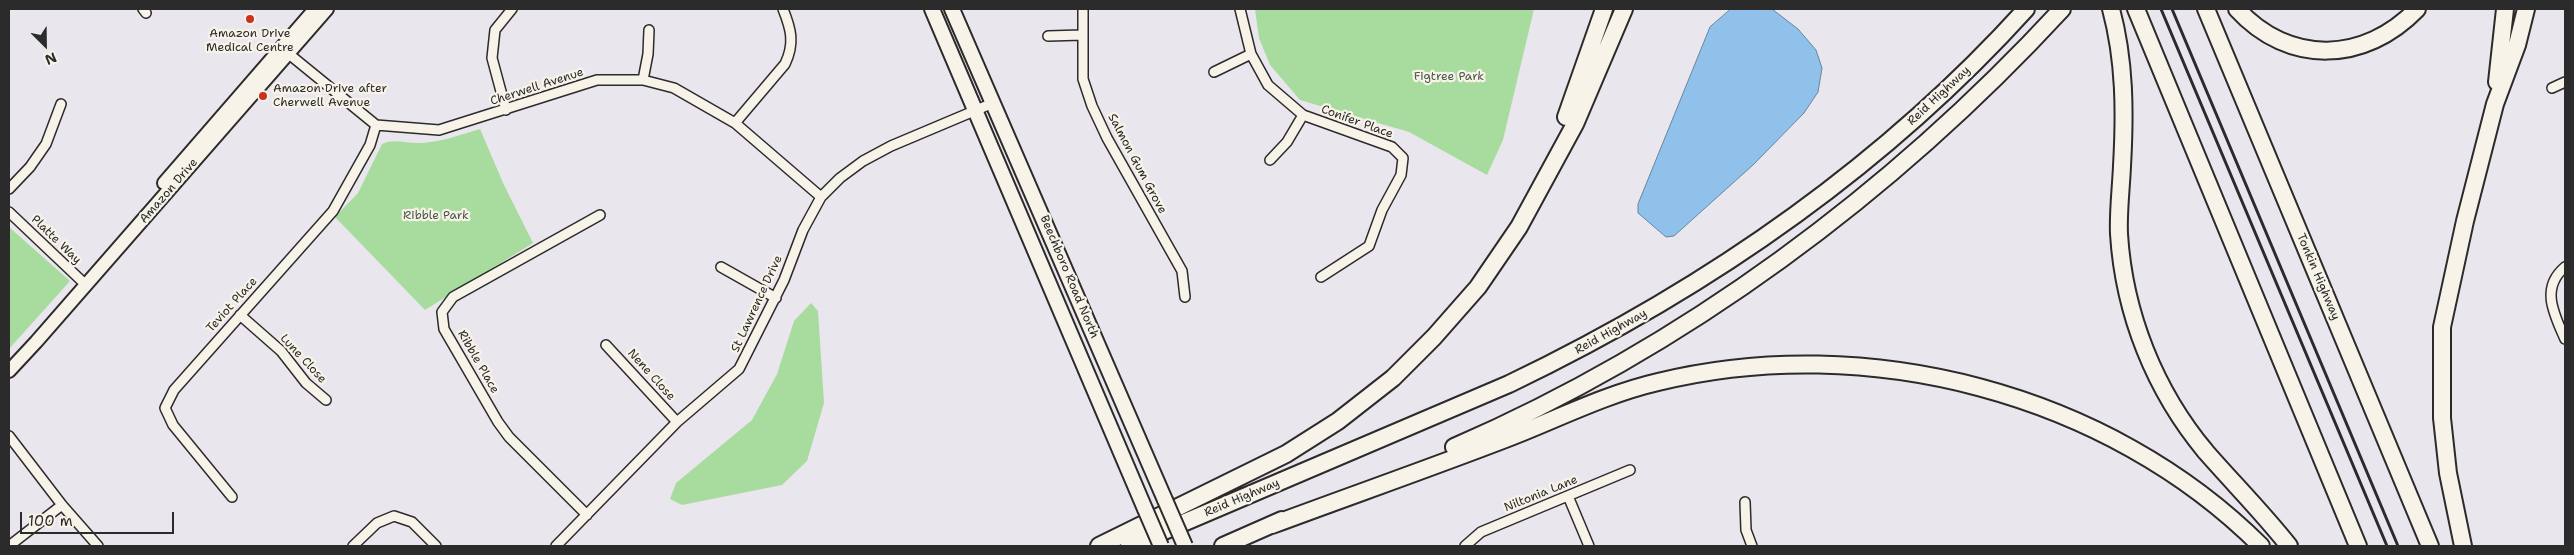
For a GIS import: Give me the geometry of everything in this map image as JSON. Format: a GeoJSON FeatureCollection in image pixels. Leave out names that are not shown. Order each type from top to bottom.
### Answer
{"type":"FeatureCollection","features":[{"type":"Feature","properties":{"kind":"highway"},"geometry":{"type":"LineString","coordinates":[[1546,176],[1604,9]]}},
{"type":"Feature","properties":{"kind":"highway"},"geometry":{"type":"LineString","coordinates":[[1099,546],[1286,454],[1338,421],[1393,378],[1434,337],[1478,286],[1519,227],[1574,124],[1624,9]]}},
{"type":"Feature","properties":{"kind":"highway","name":"Reid Highway"},"geometry":{"type":"LineString","coordinates":[[1129,546],[1509,384],[1565,357],[1674,297],[1778,228],[1877,152],[1969,68],[2026,9]]}},
{"type":"Feature","properties":{"kind":"highway","name":"Reid Highway"},"geometry":{"type":"LineString","coordinates":[[1223,546],[1466,442],[1524,414],[1627,359],[1689,322],[1742,287],[1844,212],[1941,130],[2032,42],[2062,9]]}},
{"type":"Feature","properties":{"kind":"highway"},"geometry":{"type":"LineString","coordinates":[[2032,42],[2068,9]]}},
{"type":"Feature","properties":{"kind":"highway"},"geometry":{"type":"LineString","coordinates":[[2111,9],[2120,46],[2124,88],[2119,234],[2129,301],[2139,334],[2151,366],[2186,425],[2288,546]]}},
{"type":"Feature","properties":{"kind":"highway"},"geometry":{"type":"LineString","coordinates":[[2136,9],[2358,546]]}},
{"type":"Feature","properties":{"kind":"highway","name":"Tonkin Highway"},"geometry":{"type":"LineString","coordinates":[[2206,9],[2430,546]]}},
{"type":"Feature","properties":{"kind":"highway"},"geometry":{"type":"LineString","coordinates":[[2237,9],[2259,30],[2274,39],[2299,47],[2325,51],[2360,46],[2376,40],[2391,32],[2417,9]]}},
{"type":"Feature","properties":{"kind":"highway"},"geometry":{"type":"LineString","coordinates":[[2495,104],[2505,9]]}},
{"type":"Feature","properties":{"kind":"highway"},"geometry":{"type":"LineString","coordinates":[[2463,546],[2448,473],[2442,418],[2440,362],[2442,327],[2464,222],[2495,104],[2517,45],[2526,9]]}},
{"type":"Feature","properties":{"kind":"highway"},"geometry":{"type":"LineString","coordinates":[[1272,525],[1656,382],[1736,368],[1816,364],[1865,367],[1937,377],[1977,386],[2054,412],[2091,428],[2162,468],[2227,516],[2261,546]]}},
{"type":"Feature","properties":{"kind":"main road","name":"Beechboro Road North"},"geometry":{"type":"LineString","coordinates":[[932,9],[1161,546]]}},
{"type":"Feature","properties":{"kind":"main road","name":"Beechboro Road North"},"geometry":{"type":"LineString","coordinates":[[952,9],[1185,546]]}},
{"type":"Feature","properties":{"kind":"street","name":"Amazon Drive"},"geometry":{"type":"LineString","coordinates":[[9,371],[83,282],[284,51],[315,9]]}},
{"type":"Feature","properties":{"kind":"street","name":"Amazon Drive"},"geometry":{"type":"LineString","coordinates":[[284,51],[327,9]]}},
{"type":"Feature","properties":{"kind":"street"},"geometry":{"type":"LineString","coordinates":[[506,110],[492,58],[495,30],[512,9]]}},
{"type":"Feature","properties":{"kind":"street"},"geometry":{"type":"LineString","coordinates":[[735,123],[785,64],[790,53],[793,40],[783,9]]}},
{"type":"Feature","properties":{"kind":"street","name":"Salmon Gum Grove"},"geometry":{"type":"LineString","coordinates":[[1083,9],[1084,78],[1092,106],[1107,138],[1182,271],[1185,297]]}},
{"type":"Feature","properties":{"kind":"street","name":"Conifer Place"},"geometry":{"type":"LineString","coordinates":[[1240,9],[1251,54],[1268,85],[1303,115],[1392,147],[1403,158],[1401,175],[1372,231],[1369,246],[1321,277]]}},
{"type":"Feature","properties":{"kind":"street"},"geometry":{"type":"LineString","coordinates":[[643,80],[648,54],[649,30]]}},
{"type":"Feature","properties":{"kind":"street"},"geometry":{"type":"LineString","coordinates":[[1048,36],[1082,35]]}},
{"type":"Feature","properties":{"kind":"street"},"geometry":{"type":"LineString","coordinates":[[284,51],[376,125]]}},
{"type":"Feature","properties":{"kind":"street"},"geometry":{"type":"LineString","coordinates":[[1214,72],[1251,54]]}},
{"type":"Feature","properties":{"kind":"street","name":"Cherwell Avenue"},"geometry":{"type":"LineString","coordinates":[[376,125],[439,130],[597,80],[643,80],[674,88],[735,123],[821,197]]}},
{"type":"Feature","properties":{"kind":"street"},"geometry":{"type":"LineString","coordinates":[[2552,88],[2565,82]]}},
{"type":"Feature","properties":{"kind":"street","name":"St Lawrence Drive"},"geometry":{"type":"LineString","coordinates":[[556,546],[677,422],[739,369],[776,298],[803,230],[821,197],[840,178],[862,161],[891,146],[993,103]]}},
{"type":"Feature","properties":{"kind":"street"},"geometry":{"type":"LineString","coordinates":[[9,189],[30,167],[46,144],[61,104]]}},
{"type":"Feature","properties":{"kind":"street"},"geometry":{"type":"LineString","coordinates":[[1270,160],[1288,142],[1303,115]]}},
{"type":"Feature","properties":{"kind":"street","name":"Teviot Place"},"geometry":{"type":"LineString","coordinates":[[232,497],[173,425],[165,408],[174,390],[333,210],[370,145],[376,125]]}},
{"type":"Feature","properties":{"kind":"street","name":"Platte Way"},"geometry":{"type":"LineString","coordinates":[[9,212],[83,282]]}},
{"type":"Feature","properties":{"kind":"street","name":"Ribble Place"},"geometry":{"type":"LineString","coordinates":[[587,515],[509,437],[498,422],[444,329],[442,312],[453,296],[600,215]]}},
{"type":"Feature","properties":{"kind":"street"},"geometry":{"type":"LineString","coordinates":[[721,267],[776,298]]}},
{"type":"Feature","properties":{"kind":"street"},"geometry":{"type":"LineString","coordinates":[[2565,267],[2559,272],[2550,287],[2550,304],[2565,339]]}},
{"type":"Feature","properties":{"kind":"street","name":"Amazon Drive"},"geometry":{"type":"LineString","coordinates":[[9,359],[83,282]]}},
{"type":"Feature","properties":{"kind":"street","name":"Lune Close"},"geometry":{"type":"LineString","coordinates":[[240,315],[281,351],[306,382],[326,400]]}},
{"type":"Feature","properties":{"kind":"street","name":"Nene Close"},"geometry":{"type":"LineString","coordinates":[[606,345],[677,422]]}},
{"type":"Feature","properties":{"kind":"street"},"geometry":{"type":"LineString","coordinates":[[9,436],[62,505],[98,546]]}},
{"type":"Feature","properties":{"kind":"street","name":"Niltonia Lane"},"geometry":{"type":"LineString","coordinates":[[1466,546],[1481,532],[1630,470]]}},
{"type":"Feature","properties":{"kind":"street"},"geometry":{"type":"LineString","coordinates":[[1568,496],[1589,546]]}},
{"type":"Feature","properties":{"kind":"street"},"geometry":{"type":"LineString","coordinates":[[1745,502],[1746,530],[1752,546]]}},
{"type":"Feature","properties":{"kind":"street"},"geometry":{"type":"LineString","coordinates":[[9,546],[62,505]]}},
{"type":"Feature","properties":{"kind":"street"},"geometry":{"type":"LineString","coordinates":[[353,546],[376,523],[394,516],[412,522],[436,546]]}},
{"type":"Feature","properties":{"kind":"green space","name":"Figtree Park"},"geometry":{"type":"Polygon","coordinates":[[[1255,9],[1534,9],[1503,140],[1487,175],[1409,132],[1300,100],[1270,65],[1259,38],[1255,9]]]}},
{"type":"Feature","properties":{"kind":"green space","name":"Ribble Park"},"geometry":{"type":"Polygon","coordinates":[[[480,129],[504,185],[533,243],[425,310],[335,217],[358,193],[382,144],[392,141],[416,143],[436,141],[480,129]]]}},
{"type":"Feature","properties":{"kind":"green space"},"geometry":{"type":"Polygon","coordinates":[[[9,227],[70,281],[9,349],[9,227]]]}},
{"type":"Feature","properties":{"kind":"green space"},"geometry":{"type":"Polygon","coordinates":[[[811,303],[818,311],[824,403],[807,461],[782,485],[682,505],[670,499],[676,483],[752,420],[777,374],[794,321],[811,303]]]}},
{"type":"Feature","properties":{"kind":"water"},"geometry":{"type":"Polygon","coordinates":[[[1731,9],[1772,9],[1798,29],[1816,50],[1822,68],[1818,92],[1804,113],[1753,165],[1674,236],[1666,237],[1638,213],[1638,204],[1710,27],[1731,9]]]}},
{"type":"Feature","properties":{"kind":"railway"},"geometry":{"type":"LineString","coordinates":[[2161,9],[2387,546]]}},
{"type":"Feature","properties":{"kind":"railway"},"geometry":{"type":"LineString","coordinates":[[2172,9],[2398,546]]}},
{"type":"Feature","properties":{"kind":"place","name":"Amazon Drive Medical Centre"},"geometry":{"type":"Point","coordinates":[250,19]}},
{"type":"Feature","properties":{"kind":"place","name":"Amazon Drive after Cherwell Avenue"},"geometry":{"type":"Point","coordinates":[263,96]}}]}
